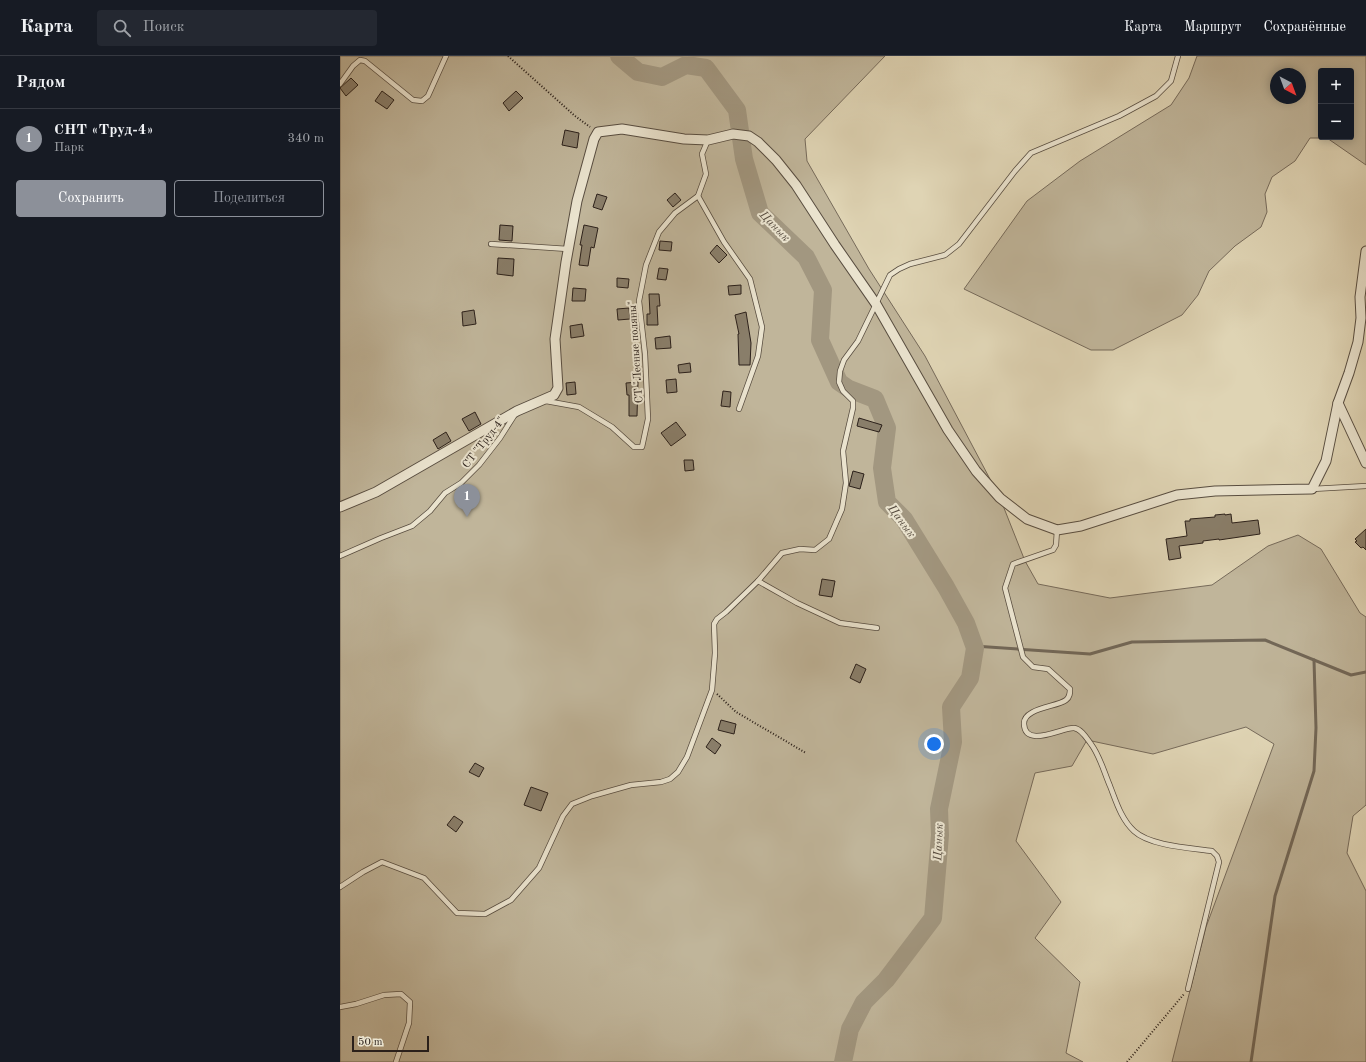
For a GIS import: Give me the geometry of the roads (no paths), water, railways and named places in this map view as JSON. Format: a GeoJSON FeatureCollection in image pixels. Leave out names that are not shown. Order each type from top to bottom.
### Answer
{"type":"FeatureCollection","features":[{"type":"Feature","properties":{"kind":"street"},"geometry":{"type":"LineString","coordinates":[[340,507],[376,492],[517,411],[554,395],[558,388],[555,340],[568,249],[577,201],[594,139],[598,132],[622,129],[684,139],[708,140],[733,134],[748,136],[758,142],[776,160],[796,185],[834,245],[876,304],[948,430],[976,471],[1000,498],[1027,519],[1057,530],[1082,526],[1177,495],[1215,491],[1312,489],[1326,460],[1338,403],[1358,342],[1361,318],[1360,297],[1366,251]]}},
{"type":"Feature","properties":{"kind":"street"},"geometry":{"type":"LineString","coordinates":[[1338,403],[1366,463]]}},
{"type":"Feature","properties":{"kind":"lane"},"geometry":{"type":"LineString","coordinates":[[340,84],[353,66],[360,60],[365,61],[413,100],[422,101],[428,96],[446,56]]}},
{"type":"Feature","properties":{"kind":"lane"},"geometry":{"type":"LineString","coordinates":[[340,887],[382,862],[424,878],[457,912],[485,914],[511,900],[539,868],[563,816],[572,804],[592,796],[631,785],[661,782],[670,779],[678,772],[687,757],[712,690],[715,653],[714,624],[717,619],[758,581],[782,553],[800,549],[816,550],[829,539],[842,509],[846,483],[844,451],[854,408],[853,401],[843,391],[840,382],[840,371],[844,360],[858,341],[890,276],[899,269],[910,264],[945,255],[959,244],[1015,171],[1031,153],[1119,116],[1156,96],[1171,81],[1178,56]]}},
{"type":"Feature","properties":{"kind":"lane"},"geometry":{"type":"LineString","coordinates":[[708,140],[702,154],[706,174],[698,196],[724,242],[750,279],[762,328],[758,356],[739,408]]}},
{"type":"Feature","properties":{"kind":"lane","name":"СТ \"Лесные поляны\""},"geometry":{"type":"LineString","coordinates":[[542,400],[580,407],[612,427],[634,447],[642,447],[648,419],[645,354],[639,301],[646,265],[659,232],[675,213],[698,196]]}},
{"type":"Feature","properties":{"kind":"lane"},"geometry":{"type":"LineString","coordinates":[[491,244],[568,249]]}},
{"type":"Feature","properties":{"kind":"lane","name":"СТ \"Труд-4\""},"geometry":{"type":"LineString","coordinates":[[340,556],[412,526],[430,512],[445,493],[461,483],[479,465],[500,438],[517,411]]}},
{"type":"Feature","properties":{"kind":"lane"},"geometry":{"type":"LineString","coordinates":[[1312,489],[1366,486]]}},
{"type":"Feature","properties":{"kind":"lane"},"geometry":{"type":"LineString","coordinates":[[1057,530],[1056,545],[1053,550],[1013,564],[1005,588],[1023,657],[1033,667],[1048,669],[1070,689],[1070,695],[1066,700],[1034,712],[1027,717],[1023,723],[1025,729],[1030,734],[1039,736],[1074,728],[1080,731],[1096,750],[1120,812],[1134,831],[1152,842],[1212,851],[1217,856],[1218,862],[1188,988]]}},
{"type":"Feature","properties":{"kind":"lane"},"geometry":{"type":"LineString","coordinates":[[758,581],[797,604],[840,623],[878,628]]}},
{"type":"Feature","properties":{"kind":"lane"},"geometry":{"type":"LineString","coordinates":[[340,1007],[356,1004],[384,995],[401,994],[410,1002],[410,1023],[396,1062]]}},
{"type":"Feature","properties":{"kind":"waterway","name":"Цанык"},"geometry":{"type":"LineString","coordinates":[[619,56],[638,72],[662,77],[686,65],[706,68],[737,110],[744,159],[760,213],[806,257],[823,290],[820,340],[839,382],[849,389],[875,399],[887,428],[882,468],[887,502],[904,519],[946,587],[966,623],[975,648],[970,678],[951,707],[953,742],[939,809],[940,835],[933,918],[886,980],[864,1002],[850,1029],[843,1062]]}},
{"type":"Feature","properties":{"kind":"waterway"},"geometry":{"type":"LineString","coordinates":[[974,646],[1090,654],[1132,642],[1265,640],[1351,675],[1366,672]]}},
{"type":"Feature","properties":{"kind":"waterway"},"geometry":{"type":"LineString","coordinates":[[1251,1062],[1275,896],[1314,771],[1316,728],[1314,660]]}},
{"type":"Feature","properties":{"kind":"place","name":"СНТ «Труд-4»"},"geometry":{"type":"Point","coordinates":[467,517]}}]}
